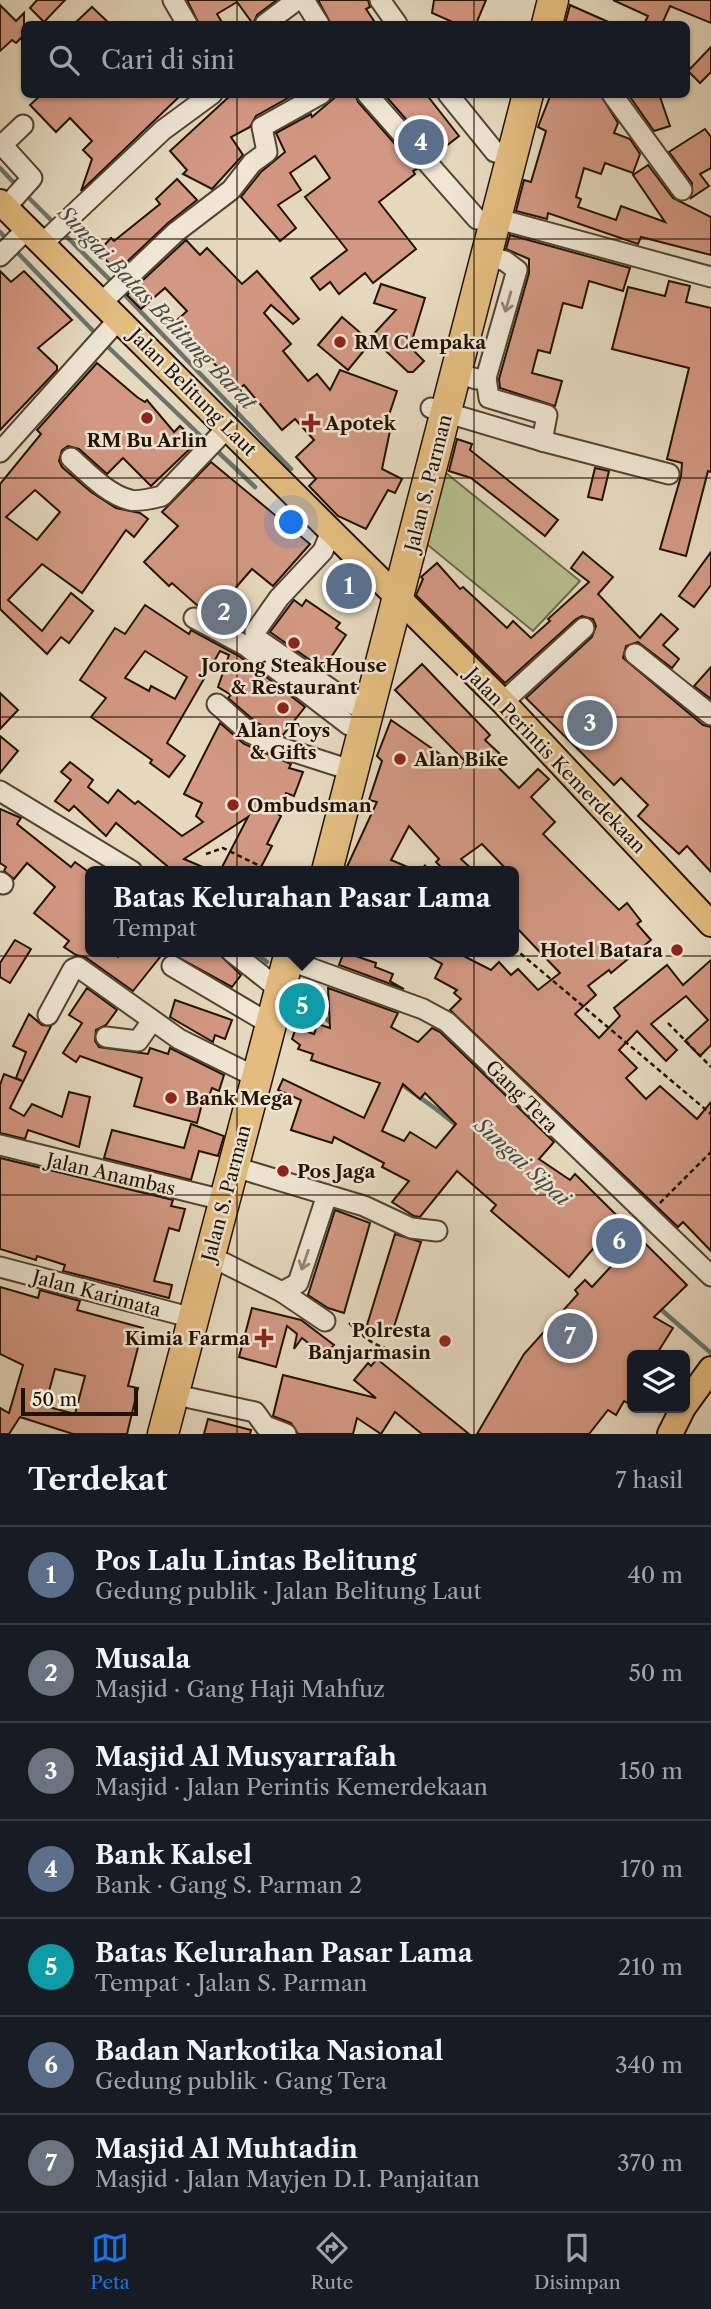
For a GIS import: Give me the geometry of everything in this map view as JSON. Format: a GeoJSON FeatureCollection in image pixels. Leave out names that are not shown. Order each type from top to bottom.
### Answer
{"type":"FeatureCollection","features":[{"type":"Feature","properties":{"kind":"highway"},"geometry":{"type":"LineString","coordinates":[[527,21],[532,0]]}},
{"type":"Feature","properties":{"kind":"highway"},"geometry":{"type":"LineString","coordinates":[[548,21],[553,0]]}},
{"type":"Feature","properties":{"kind":"highway","name":"Jalan S. Parman"},"geometry":{"type":"LineString","coordinates":[[438,410],[456,372],[483,236],[495,152],[508,98]]}},
{"type":"Feature","properties":{"kind":"highway","name":"Jalan S. Parman"},"geometry":{"type":"LineString","coordinates":[[328,866],[392,590],[438,410],[483,236],[527,98]]}},
{"type":"Feature","properties":{"kind":"highway","name":"Jalan S. Parman"},"geometry":{"type":"LineString","coordinates":[[312,866],[351,715],[392,590]]}},
{"type":"Feature","properties":{"kind":"highway","name":"Jalan S. Parman"},"geometry":{"type":"LineString","coordinates":[[180,1434],[224,1264],[242,1173],[256,1077],[279,990],[298,957]]}},
{"type":"Feature","properties":{"kind":"highway","name":"Jalan S. Parman"},"geometry":{"type":"LineString","coordinates":[[163,1434],[223,1200],[242,1173],[299,957]]}},
{"type":"Feature","properties":{"kind":"main road","name":"Jalan Belitung Laut"},"geometry":{"type":"LineString","coordinates":[[12,199],[30,239],[110,312],[217,438],[332,529],[392,590]]}},
{"type":"Feature","properties":{"kind":"main road","name":"Jalan Perintis Kemerdekaan"},"geometry":{"type":"LineString","coordinates":[[392,590],[503,702],[711,924]]}},
{"type":"Feature","properties":{"kind":"main road"},"geometry":{"type":"LineString","coordinates":[[690,1398],[709,1371]]}},
{"type":"Feature","properties":{"kind":"main road"},"geometry":{"type":"LineString","coordinates":[[670,1434],[681,1413]]}},
{"type":"Feature","properties":{"kind":"street"},"geometry":{"type":"LineString","coordinates":[[173,0],[185,21]]}},
{"type":"Feature","properties":{"kind":"street"},"geometry":{"type":"LineString","coordinates":[[269,21],[297,0]]}},
{"type":"Feature","properties":{"kind":"street"},"geometry":{"type":"LineString","coordinates":[[304,0],[317,21]]}},
{"type":"Feature","properties":{"kind":"street"},"geometry":{"type":"LineString","coordinates":[[380,0],[395,21]]}},
{"type":"Feature","properties":{"kind":"street"},"geometry":{"type":"LineString","coordinates":[[30,239],[163,130],[207,98]]}},
{"type":"Feature","properties":{"kind":"street"},"geometry":{"type":"LineString","coordinates":[[0,452],[176,232],[226,195],[248,172],[252,163],[267,152],[262,127],[314,98]]}},
{"type":"Feature","properties":{"kind":"street"},"geometry":{"type":"LineString","coordinates":[[370,98],[483,236],[505,261],[517,270],[486,378],[489,398],[547,415],[542,441]]}},
{"type":"Feature","properties":{"kind":"street"},"geometry":{"type":"LineString","coordinates":[[451,98],[495,152]]}},
{"type":"Feature","properties":{"kind":"street"},"geometry":{"type":"LineString","coordinates":[[614,98],[682,190]]}},
{"type":"Feature","properties":{"kind":"street"},"geometry":{"type":"LineString","coordinates":[[12,199],[32,176],[1,146],[23,125]]}},
{"type":"Feature","properties":{"kind":"street"},"geometry":{"type":"LineString","coordinates":[[483,236],[711,277]]}},
{"type":"Feature","properties":{"kind":"street"},"geometry":{"type":"LineString","coordinates":[[456,372],[476,379],[486,378]]}},
{"type":"Feature","properties":{"kind":"street"},"geometry":{"type":"LineString","coordinates":[[438,410],[542,441],[669,474]]}},
{"type":"Feature","properties":{"kind":"street"},"geometry":{"type":"LineString","coordinates":[[71,458],[106,488],[136,501],[162,496],[217,438]]}},
{"type":"Feature","properties":{"kind":"street"},"geometry":{"type":"LineString","coordinates":[[332,529],[323,551],[279,598],[255,632],[256,638],[351,715]]}},
{"type":"Feature","properties":{"kind":"street"},"geometry":{"type":"LineString","coordinates":[[194,618],[246,646],[351,715]]}},
{"type":"Feature","properties":{"kind":"street"},"geometry":{"type":"LineString","coordinates":[[503,702],[584,628]]}},
{"type":"Feature","properties":{"kind":"street"},"geometry":{"type":"LineString","coordinates":[[635,654],[711,715]]}},
{"type":"Feature","properties":{"kind":"street"},"geometry":{"type":"LineString","coordinates":[[217,704],[250,733],[282,748],[338,766]]}},
{"type":"Feature","properties":{"kind":"street"},"geometry":{"type":"LineString","coordinates":[[0,791],[124,866]]}},
{"type":"Feature","properties":{"kind":"street"},"geometry":{"type":"LineString","coordinates":[[238,957],[279,990]]}},
{"type":"Feature","properties":{"kind":"street","name":"Gang Tera"},"geometry":{"type":"LineString","coordinates":[[301,957],[447,1022],[711,1276]]}},
{"type":"Feature","properties":{"kind":"street"},"geometry":{"type":"LineString","coordinates":[[172,966],[270,1024]]}},
{"type":"Feature","properties":{"kind":"street"},"geometry":{"type":"LineString","coordinates":[[48,1015],[73,969],[85,969],[179,1039],[256,1077]]}},
{"type":"Feature","properties":{"kind":"street"},"geometry":{"type":"LineString","coordinates":[[106,1037],[138,1041],[152,1021]]}},
{"type":"Feature","properties":{"kind":"street","name":"Jalan Anambas"},"geometry":{"type":"LineString","coordinates":[[0,1145],[22,1153],[223,1200]]}},
{"type":"Feature","properties":{"kind":"street"},"geometry":{"type":"LineString","coordinates":[[242,1173],[364,1206],[411,1228],[437,1231]]}},
{"type":"Feature","properties":{"kind":"street"},"geometry":{"type":"LineString","coordinates":[[282,1292],[298,1283],[327,1195]]}},
{"type":"Feature","properties":{"kind":"street"},"geometry":{"type":"LineString","coordinates":[[224,1264],[282,1292],[325,1321]]}},
{"type":"Feature","properties":{"kind":"street","name":"Jalan Karimata"},"geometry":{"type":"LineString","coordinates":[[0,1267],[194,1318]]}},
{"type":"Feature","properties":{"kind":"street"},"geometry":{"type":"LineString","coordinates":[[190,1398],[255,1412],[265,1426],[286,1434]]}},
{"type":"Feature","properties":{"kind":"path"},"geometry":{"type":"LineString","coordinates":[[206,854],[223,848],[260,866]]}},
{"type":"Feature","properties":{"kind":"path"},"geometry":{"type":"LineString","coordinates":[[519,952],[711,1114]]}},
{"type":"Feature","properties":{"kind":"path"},"geometry":{"type":"LineString","coordinates":[[668,1023],[711,1067]]}},
{"type":"Feature","properties":{"kind":"path"},"geometry":{"type":"LineString","coordinates":[[648,1215],[711,1152]]}},
{"type":"Feature","properties":{"kind":"path"},"geometry":{"type":"LineString","coordinates":[[349,1323],[378,1346],[390,1351],[402,1351]]}},
{"type":"Feature","properties":{"kind":"green space"},"geometry":{"type":"Polygon","coordinates":[[[446,473],[580,581],[533,631],[423,541],[440,481],[446,473]]]}},
{"type":"Feature","properties":{"kind":"building"},"geometry":{"type":"Polygon","coordinates":[[[37,0],[65,0],[45,21],[30,8],[37,0]]]}},
{"type":"Feature","properties":{"kind":"building"},"geometry":{"type":"Polygon","coordinates":[[[187,0],[277,0],[257,15],[254,21],[251,21],[237,2],[217,14],[221,21],[198,21],[187,0]]]}},
{"type":"Feature","properties":{"kind":"building"},"geometry":{"type":"Polygon","coordinates":[[[318,0],[368,0],[370,7],[366,9],[374,21],[329,21],[318,0]]]}},
{"type":"Feature","properties":{"kind":"building"},"geometry":{"type":"Polygon","coordinates":[[[434,0],[486,0],[477,21],[450,21],[432,13],[434,0]]]}},
{"type":"Feature","properties":{"kind":"building"},"geometry":{"type":"Polygon","coordinates":[[[613,0],[711,0],[711,23],[670,6],[663,21],[646,21],[648,16],[613,0]]]}},
{"type":"Feature","properties":{"kind":"building"},"geometry":{"type":"Polygon","coordinates":[[[0,5],[16,21],[24,13],[24,21],[21,21],[21,38],[16,43],[12,40],[0,51],[0,5]]]}},
{"type":"Feature","properties":{"kind":"building"},"geometry":{"type":"Polygon","coordinates":[[[570,5],[606,21],[566,21],[570,5]]]}},
{"type":"Feature","properties":{"kind":"building"},"geometry":{"type":"Polygon","coordinates":[[[92,7],[107,21],[77,21],[92,7]]]}},
{"type":"Feature","properties":{"kind":"building"},"geometry":{"type":"Polygon","coordinates":[[[711,47],[711,72],[700,83],[690,73],[690,69],[711,47]]]}},
{"type":"Feature","properties":{"kind":"building"},"geometry":{"type":"Polygon","coordinates":[[[38,98],[178,98],[81,191],[92,159],[83,150],[92,141],[70,118],[56,132],[30,105],[38,98]]]}},
{"type":"Feature","properties":{"kind":"building"},"geometry":{"type":"Polygon","coordinates":[[[228,98],[288,98],[256,116],[250,127],[231,137],[243,155],[212,189],[183,174],[187,170],[170,151],[228,98]]]}},
{"type":"Feature","properties":{"kind":"building"},"geometry":{"type":"Polygon","coordinates":[[[334,98],[356,98],[417,169],[413,171],[415,174],[379,202],[416,249],[373,283],[365,273],[339,294],[330,282],[320,290],[311,278],[347,250],[305,197],[330,178],[315,156],[290,173],[301,190],[278,205],[296,228],[280,241],[241,197],[261,172],[285,152],[276,133],[311,114],[312,117],[334,98]]]}},
{"type":"Feature","properties":{"kind":"building"},"geometry":{"type":"Polygon","coordinates":[[[387,98],[429,98],[459,136],[436,154],[387,98]]]}},
{"type":"Feature","properties":{"kind":"building"},"geometry":{"type":"Polygon","coordinates":[[[549,98],[602,98],[618,123],[614,133],[630,139],[640,154],[633,173],[605,163],[601,174],[584,168],[576,197],[581,199],[578,207],[616,220],[621,206],[665,222],[633,175],[648,165],[673,198],[711,217],[711,255],[641,237],[638,244],[548,213],[547,219],[516,211],[524,180],[531,182],[546,131],[538,127],[549,98]]]}},
{"type":"Feature","properties":{"kind":"building"},"geometry":{"type":"Polygon","coordinates":[[[631,98],[660,98],[670,126],[654,131],[631,98]]]}},
{"type":"Feature","properties":{"kind":"building"},"geometry":{"type":"Polygon","coordinates":[[[705,129],[711,137],[711,168],[700,174],[709,186],[691,198],[692,183],[669,152],[705,129]]]}},
{"type":"Feature","properties":{"kind":"building"},"geometry":{"type":"Polygon","coordinates":[[[177,179],[197,200],[168,223],[115,273],[114,268],[98,252],[111,238],[114,241],[160,204],[156,199],[177,179]]]}},
{"type":"Feature","properties":{"kind":"building"},"geometry":{"type":"Polygon","coordinates":[[[510,235],[630,268],[623,291],[589,281],[582,308],[563,303],[550,353],[538,350],[532,373],[562,381],[555,406],[500,388],[499,379],[529,273],[529,259],[506,249],[510,235]]]}},
{"type":"Feature","properties":{"kind":"building"},"geometry":{"type":"Polygon","coordinates":[[[186,240],[200,255],[207,248],[242,284],[257,271],[299,319],[293,324],[271,305],[264,313],[291,344],[283,351],[308,381],[317,374],[330,390],[340,370],[397,391],[386,424],[391,426],[382,469],[402,479],[395,493],[388,490],[366,529],[338,516],[309,486],[316,479],[296,457],[314,440],[295,419],[282,430],[244,385],[238,390],[176,321],[187,311],[165,288],[141,309],[127,295],[186,240]]]}},
{"type":"Feature","properties":{"kind":"building"},"geometry":{"type":"Polygon","coordinates":[[[0,271],[11,282],[24,271],[72,320],[38,348],[57,366],[57,370],[0,430],[0,271]]]}},
{"type":"Feature","properties":{"kind":"building"},"geometry":{"type":"Polygon","coordinates":[[[669,281],[690,286],[686,302],[711,308],[711,472],[708,471],[686,556],[660,549],[681,476],[682,463],[667,459],[689,368],[612,349],[628,287],[665,296],[669,281]]]}},
{"type":"Feature","properties":{"kind":"building"},"geometry":{"type":"Polygon","coordinates":[[[381,284],[425,298],[410,347],[424,361],[413,372],[408,372],[371,337],[396,310],[374,303],[381,284]]]}},
{"type":"Feature","properties":{"kind":"building"},"geometry":{"type":"Polygon","coordinates":[[[342,317],[371,342],[348,370],[318,345],[342,317]]]}},
{"type":"Feature","properties":{"kind":"building"},"geometry":{"type":"Polygon","coordinates":[[[97,363],[137,397],[145,402],[147,400],[174,432],[180,426],[197,442],[151,486],[123,458],[107,474],[79,449],[68,446],[62,450],[59,461],[62,467],[91,492],[116,508],[140,513],[148,519],[134,537],[126,530],[82,593],[42,564],[8,600],[42,631],[71,593],[93,611],[69,643],[61,637],[47,654],[0,609],[0,484],[41,434],[37,430],[97,363]],[[35,490],[6,517],[37,540],[60,512],[35,490]]]}},
{"type":"Feature","properties":{"kind":"building"},"geometry":{"type":"Polygon","coordinates":[[[457,439],[472,444],[470,450],[558,520],[545,536],[471,478],[449,471],[457,439]]]}},
{"type":"Feature","properties":{"kind":"building"},"geometry":{"type":"Polygon","coordinates":[[[211,462],[310,544],[273,586],[252,569],[224,601],[235,611],[226,621],[199,607],[172,583],[169,586],[144,562],[178,526],[162,512],[211,462]]]}},
{"type":"Feature","properties":{"kind":"building"},"geometry":{"type":"Polygon","coordinates":[[[595,468],[609,471],[602,500],[588,497],[595,468]]]}},
{"type":"Feature","properties":{"kind":"building"},"geometry":{"type":"Polygon","coordinates":[[[583,552],[613,577],[598,594],[640,638],[661,614],[678,629],[663,645],[679,659],[672,668],[638,642],[626,646],[623,658],[703,725],[711,727],[711,872],[687,846],[679,854],[638,816],[648,805],[621,778],[614,785],[526,698],[592,637],[596,626],[593,619],[582,616],[576,619],[505,683],[416,595],[423,579],[421,577],[437,563],[460,589],[463,587],[507,628],[513,621],[531,638],[589,582],[571,568],[583,552]]]}},
{"type":"Feature","properties":{"kind":"building"},"geometry":{"type":"Polygon","coordinates":[[[711,552],[711,585],[694,607],[679,596],[711,552]]]}},
{"type":"Feature","properties":{"kind":"building"},"geometry":{"type":"Polygon","coordinates":[[[294,600],[302,606],[306,600],[340,623],[336,628],[346,635],[323,669],[270,632],[294,600]]]}},
{"type":"Feature","properties":{"kind":"building"},"geometry":{"type":"Polygon","coordinates":[[[145,605],[189,634],[191,630],[239,656],[305,707],[283,735],[257,723],[228,698],[231,695],[218,687],[229,655],[220,651],[167,743],[185,756],[169,777],[150,763],[152,760],[91,717],[106,698],[80,680],[115,628],[125,634],[145,605]],[[145,651],[125,678],[149,691],[151,686],[175,699],[187,677],[145,651]]]}},
{"type":"Feature","properties":{"kind":"building"},"geometry":{"type":"Polygon","coordinates":[[[422,664],[490,735],[485,740],[499,753],[491,760],[519,788],[538,769],[549,779],[531,797],[555,822],[543,834],[619,910],[627,903],[641,921],[637,924],[651,940],[611,973],[609,970],[588,986],[596,995],[575,1014],[599,1038],[620,1016],[614,1008],[667,965],[683,985],[711,960],[711,1045],[700,1056],[685,1041],[708,1020],[686,996],[651,1024],[677,1050],[666,1061],[637,1031],[619,1050],[637,1068],[626,1078],[646,1099],[660,1086],[697,1119],[711,1102],[711,1251],[683,1222],[678,1227],[450,1010],[461,999],[454,993],[457,990],[435,978],[442,964],[430,957],[466,957],[491,970],[499,962],[511,975],[518,969],[538,990],[560,973],[519,930],[519,866],[503,866],[482,844],[461,859],[469,866],[440,866],[436,862],[439,859],[409,826],[391,860],[405,866],[347,866],[377,802],[369,800],[382,761],[377,756],[391,720],[460,768],[465,761],[395,690],[422,664]]]}},
{"type":"Feature","properties":{"kind":"building"},"geometry":{"type":"Polygon","coordinates":[[[711,667],[711,699],[694,686],[711,667]]]}},
{"type":"Feature","properties":{"kind":"building"},"geometry":{"type":"Polygon","coordinates":[[[0,693],[18,710],[0,729],[0,693]]]}},
{"type":"Feature","properties":{"kind":"building"},"geometry":{"type":"Polygon","coordinates":[[[220,723],[244,744],[291,764],[289,768],[303,772],[294,796],[286,793],[278,814],[281,816],[267,844],[272,846],[262,866],[223,866],[248,817],[184,859],[200,866],[167,866],[116,823],[106,836],[74,806],[69,811],[55,801],[71,780],[61,772],[70,762],[93,780],[88,787],[108,803],[118,790],[135,804],[138,801],[182,836],[203,822],[196,816],[202,803],[184,794],[220,723]]]}},
{"type":"Feature","properties":{"kind":"building"},"geometry":{"type":"Polygon","coordinates":[[[0,736],[18,751],[0,773],[0,736]]]}},
{"type":"Feature","properties":{"kind":"building"},"geometry":{"type":"Polygon","coordinates":[[[0,809],[21,818],[17,824],[71,867],[75,862],[85,869],[85,957],[64,947],[69,941],[34,913],[55,887],[27,863],[14,879],[4,871],[6,867],[0,863],[0,809]]]}},
{"type":"Feature","properties":{"kind":"building"},"geometry":{"type":"Polygon","coordinates":[[[15,940],[31,949],[10,983],[0,977],[0,963],[15,940]]]}},
{"type":"Feature","properties":{"kind":"building"},"geometry":{"type":"Polygon","coordinates":[[[85,957],[160,957],[133,991],[85,957]]]}},
{"type":"Feature","properties":{"kind":"building"},"geometry":{"type":"Polygon","coordinates":[[[177,957],[222,957],[241,975],[232,987],[177,957]]]}},
{"type":"Feature","properties":{"kind":"building"},"geometry":{"type":"Polygon","coordinates":[[[342,957],[359,957],[376,963],[375,967],[393,974],[390,981],[404,989],[339,965],[342,957]]]}},
{"type":"Feature","properties":{"kind":"building"},"geometry":{"type":"Polygon","coordinates":[[[87,988],[117,1010],[106,1025],[96,1030],[95,1041],[99,1047],[148,1054],[150,1048],[168,1054],[170,1048],[224,1075],[219,1091],[212,1088],[207,1101],[203,1100],[197,1123],[134,1106],[142,1078],[80,1056],[76,1062],[63,1053],[82,1023],[69,1015],[87,988]]]}},
{"type":"Feature","properties":{"kind":"building"},"geometry":{"type":"Polygon","coordinates":[[[328,988],[398,1013],[391,1027],[418,1042],[432,1028],[440,1032],[554,1142],[539,1159],[570,1180],[575,1174],[687,1285],[654,1317],[673,1328],[659,1350],[627,1350],[627,1402],[624,1401],[616,1415],[608,1410],[589,1434],[477,1434],[524,1354],[578,1294],[575,1290],[585,1280],[592,1287],[616,1261],[598,1243],[569,1277],[491,1211],[496,1205],[457,1171],[420,1217],[414,1216],[392,1202],[409,1181],[382,1167],[384,1163],[334,1137],[332,1143],[291,1130],[301,1100],[278,1090],[283,1079],[364,1118],[380,1083],[311,1060],[313,1054],[298,1049],[300,1045],[292,1039],[296,1028],[314,1034],[318,1024],[330,1028],[328,988]],[[403,1084],[382,1131],[404,1141],[410,1132],[436,1148],[456,1124],[425,1093],[420,1099],[403,1084]]]}},
{"type":"Feature","properties":{"kind":"building"},"geometry":{"type":"Polygon","coordinates":[[[175,1000],[232,1020],[225,1039],[215,1035],[213,1042],[170,1017],[175,1000]]]}},
{"type":"Feature","properties":{"kind":"building"},"geometry":{"type":"Polygon","coordinates":[[[29,1014],[42,1025],[51,1026],[10,1108],[24,1116],[32,1104],[62,1117],[69,1092],[90,1097],[79,1147],[28,1130],[25,1139],[0,1133],[0,1085],[4,1074],[22,1081],[16,1078],[26,1052],[13,1046],[29,1014]]]}},
{"type":"Feature","properties":{"kind":"building"},"geometry":{"type":"Polygon","coordinates":[[[191,1124],[224,1136],[218,1156],[199,1151],[191,1180],[104,1158],[112,1130],[184,1148],[191,1124]]]}},
{"type":"Feature","properties":{"kind":"building"},"geometry":{"type":"Polygon","coordinates":[[[0,1158],[173,1200],[171,1206],[185,1209],[179,1231],[169,1228],[154,1281],[172,1285],[169,1298],[63,1271],[65,1265],[0,1249],[0,1158]]]}},
{"type":"Feature","properties":{"kind":"building"},"geometry":{"type":"Polygon","coordinates":[[[335,1210],[370,1223],[344,1313],[328,1308],[308,1295],[335,1210]]]}},
{"type":"Feature","properties":{"kind":"building"},"geometry":{"type":"Polygon","coordinates":[[[395,1234],[421,1242],[392,1333],[367,1325],[395,1234]]]}},
{"type":"Feature","properties":{"kind":"building"},"geometry":{"type":"Polygon","coordinates":[[[0,1287],[38,1298],[40,1290],[80,1301],[77,1310],[143,1328],[128,1386],[138,1388],[127,1434],[73,1434],[20,1417],[9,1434],[0,1434],[0,1408],[9,1413],[23,1365],[0,1354],[0,1287]],[[55,1369],[45,1406],[75,1414],[85,1376],[55,1369]]]}},
{"type":"Feature","properties":{"kind":"building","name":"Kimia Farma"},"geometry":{"type":"Polygon","coordinates":[[[252,1308],[301,1320],[334,1345],[324,1356],[302,1338],[294,1349],[297,1334],[287,1326],[276,1367],[239,1357],[252,1308]]]}},
{"type":"Feature","properties":{"kind":"building"},"geometry":{"type":"Polygon","coordinates":[[[377,1359],[469,1434],[422,1434],[395,1412],[381,1434],[357,1418],[353,1434],[298,1434],[291,1423],[273,1416],[283,1375],[376,1398],[354,1380],[368,1363],[371,1366],[377,1359]]]}},
{"type":"Feature","properties":{"kind":"building"},"geometry":{"type":"Polygon","coordinates":[[[208,1419],[251,1430],[250,1434],[204,1434],[208,1419]]]}},
{"type":"Feature","properties":{"kind":"waterway","name":"Sungai Batas Belitung Barat"},"geometry":{"type":"LineString","coordinates":[[0,168],[18,187]]}},
{"type":"Feature","properties":{"kind":"waterway","name":"Sungai Batas Belitung Barat"},"geometry":{"type":"LineString","coordinates":[[24,193],[55,224]]}},
{"type":"Feature","properties":{"kind":"waterway"},"geometry":{"type":"LineString","coordinates":[[0,232],[9,242]]}},
{"type":"Feature","properties":{"kind":"waterway","name":"Sungai Batas Belitung Barat"},"geometry":{"type":"LineString","coordinates":[[63,233],[114,284]]}},
{"type":"Feature","properties":{"kind":"waterway"},"geometry":{"type":"LineString","coordinates":[[14,249],[98,336]]}},
{"type":"Feature","properties":{"kind":"waterway","name":"Sungai Batas Belitung Barat"},"geometry":{"type":"LineString","coordinates":[[120,290],[291,469]]}},
{"type":"Feature","properties":{"kind":"waterway"},"geometry":{"type":"LineString","coordinates":[[104,343],[206,441]]}},
{"type":"Feature","properties":{"kind":"waterway"},"geometry":{"type":"LineString","coordinates":[[215,449],[255,487]]}},
{"type":"Feature","properties":{"kind":"waterway","name":"Sungai Sipai"},"geometry":{"type":"LineString","coordinates":[[260,957],[267,962]]}},
{"type":"Feature","properties":{"kind":"waterway","name":"Sungai Sipai"},"geometry":{"type":"LineString","coordinates":[[306,1001],[332,1024]]}},
{"type":"Feature","properties":{"kind":"waterway","name":"Sungai Sipai"},"geometry":{"type":"LineString","coordinates":[[399,1082],[458,1127]]}},
{"type":"Feature","properties":{"kind":"waterway","name":"Sungai Sipai"},"geometry":{"type":"LineString","coordinates":[[590,1245],[614,1267]]}},
{"type":"Feature","properties":{"kind":"waterway","name":"Sungai Sipai"},"geometry":{"type":"LineString","coordinates":[[657,1306],[711,1353]]}},
{"type":"Feature","properties":{"kind":"place","name":"Bank Kalsel"},"geometry":{"type":"Point","coordinates":[421,142]}},
{"type":"Feature","properties":{"kind":"place","name":"RM Cempaka"},"geometry":{"type":"Point","coordinates":[340,342]}},
{"type":"Feature","properties":{"kind":"place","name":"RM Bu Arlin"},"geometry":{"type":"Point","coordinates":[147,418]}},
{"type":"Feature","properties":{"kind":"place","name":"Apotek"},"geometry":{"type":"Point","coordinates":[311,423]}},
{"type":"Feature","properties":{"kind":"place","name":"Pos Lalu Lintas Belitung"},"geometry":{"type":"Point","coordinates":[349,586]}},
{"type":"Feature","properties":{"kind":"place","name":"Musala"},"geometry":{"type":"Point","coordinates":[224,612]}},
{"type":"Feature","properties":{"kind":"place","name":"Jorong SteakHouse & Restaurant"},"geometry":{"type":"Point","coordinates":[294,643]}},
{"type":"Feature","properties":{"kind":"place","name":"Alan Toys & Gifts"},"geometry":{"type":"Point","coordinates":[283,708]}},
{"type":"Feature","properties":{"kind":"place","name":"Masjid Al Musyarrafah"},"geometry":{"type":"Point","coordinates":[590,723]}},
{"type":"Feature","properties":{"kind":"place","name":"Alan Bike"},"geometry":{"type":"Point","coordinates":[400,759]}},
{"type":"Feature","properties":{"kind":"place","name":"Ombudsman"},"geometry":{"type":"Point","coordinates":[233,805]}},
{"type":"Feature","properties":{"kind":"place","name":"Hotel Batara"},"geometry":{"type":"Point","coordinates":[677,950]}},
{"type":"Feature","properties":{"kind":"place","name":"Batas Kelurahan Pasar Lama"},"geometry":{"type":"Point","coordinates":[302,1006]}},
{"type":"Feature","properties":{"kind":"place","name":"Bank Mega"},"geometry":{"type":"Point","coordinates":[171,1098]}},
{"type":"Feature","properties":{"kind":"place","name":"Pos Jaga"},"geometry":{"type":"Point","coordinates":[283,1171]}},
{"type":"Feature","properties":{"kind":"place","name":"Badan Narkotika Nasional"},"geometry":{"type":"Point","coordinates":[619,1241]}},
{"type":"Feature","properties":{"kind":"place","name":"Masjid Al Muhtadin"},"geometry":{"type":"Point","coordinates":[570,1336]}},
{"type":"Feature","properties":{"kind":"place","name":"Kimia Farma"},"geometry":{"type":"Point","coordinates":[264,1338]}},
{"type":"Feature","properties":{"kind":"place","name":"Polresta Banjarmasin"},"geometry":{"type":"Point","coordinates":[445,1341]}}]}
